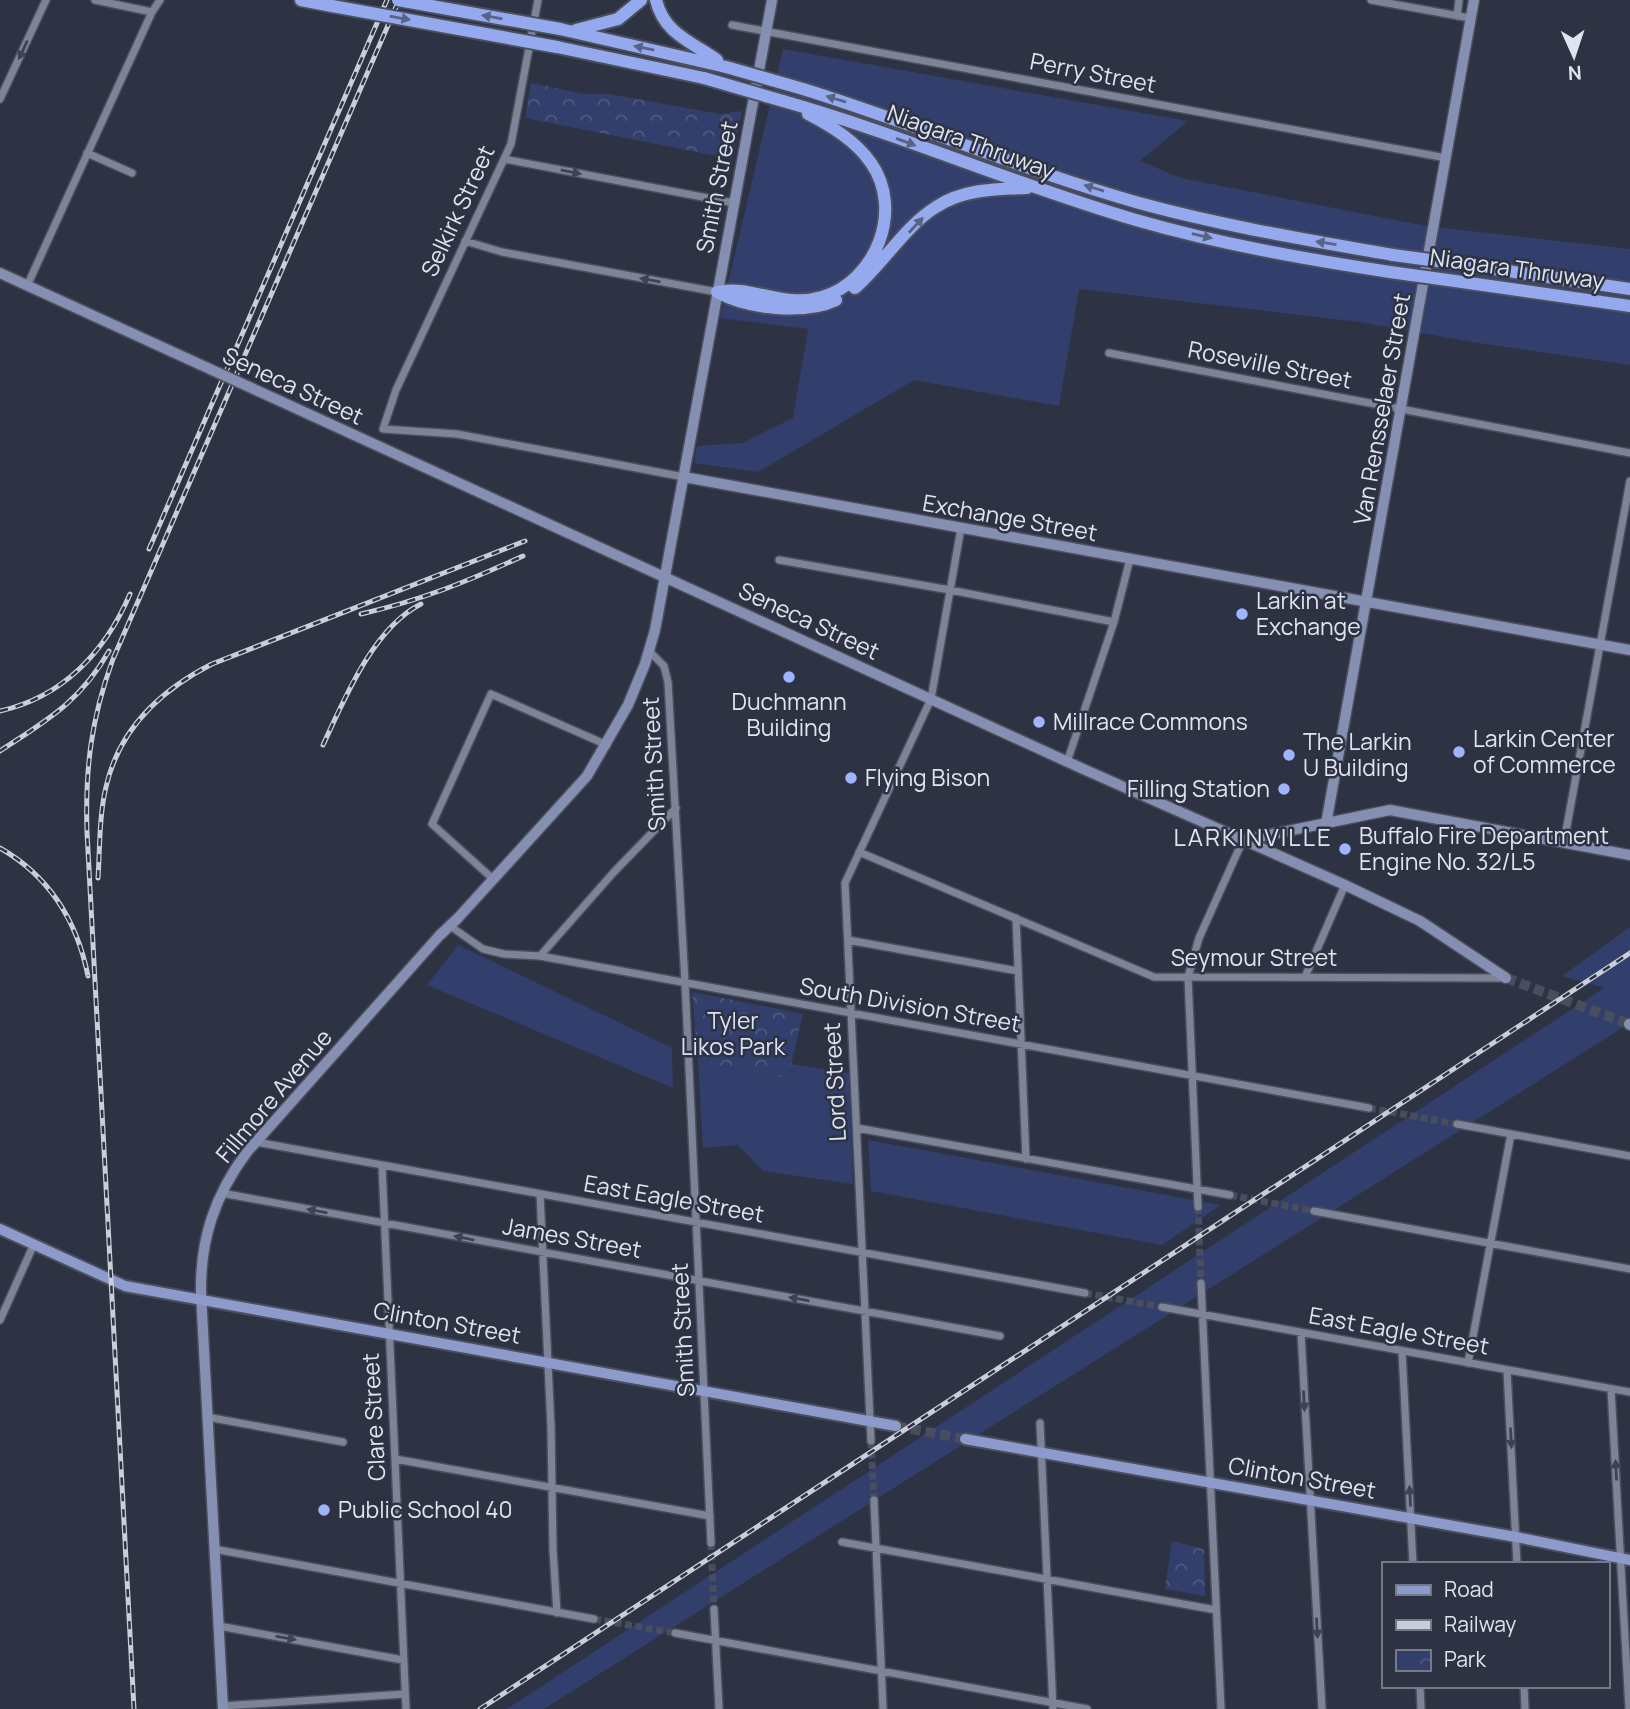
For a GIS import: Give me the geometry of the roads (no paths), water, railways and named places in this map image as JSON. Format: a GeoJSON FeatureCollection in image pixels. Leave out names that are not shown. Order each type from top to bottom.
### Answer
{"type":"FeatureCollection","features":[{"type":"Feature","properties":{"kind":"highway","name":"Niagara Thruway"},"geometry":{"type":"LineString","coordinates":[[301,0],[556,47],[704,78],[860,125],[1136,220],[1291,255],[1630,306]]}},
{"type":"Feature","properties":{"kind":"highway"},"geometry":{"type":"LineString","coordinates":[[397,0],[712,60]]}},
{"type":"Feature","properties":{"kind":"highway"},"geometry":{"type":"LineString","coordinates":[[564,30],[618,19],[640,0]]}},
{"type":"Feature","properties":{"kind":"highway"},"geometry":{"type":"LineString","coordinates":[[656,0],[660,14],[674,33],[712,60]]}},
{"type":"Feature","properties":{"kind":"highway","name":"Niagara Thruway"},"geometry":{"type":"LineString","coordinates":[[712,60],[726,67],[868,109],[1048,174],[1139,203],[1276,235],[1393,255],[1630,289]]}},
{"type":"Feature","properties":{"kind":"highway"},"geometry":{"type":"LineString","coordinates":[[717,292],[730,289],[780,300],[822,297],[853,279],[874,255],[880,242],[885,205],[878,175],[871,163],[844,136],[791,104]]}},
{"type":"Feature","properties":{"kind":"highway"},"geometry":{"type":"LineString","coordinates":[[717,292],[729,298],[794,310],[820,307],[844,296],[863,282],[923,217],[937,206],[973,192],[1034,187]]}},
{"type":"Feature","properties":{"kind":"main road","name":"Clinton Street"},"geometry":{"type":"LineString","coordinates":[[0,1229],[125,1286],[896,1426]]}},
{"type":"Feature","properties":{"kind":"main road","name":"Clinton Street"},"geometry":{"type":"LineString","coordinates":[[965,1439],[1625,1560]]}},
{"type":"Feature","properties":{"kind":"street"},"geometry":{"type":"LineString","coordinates":[[0,99],[46,0]]}},
{"type":"Feature","properties":{"kind":"street"},"geometry":{"type":"LineString","coordinates":[[95,0],[152,12]]}},
{"type":"Feature","properties":{"kind":"street"},"geometry":{"type":"LineString","coordinates":[[27,286],[152,12],[160,0]]}},
{"type":"Feature","properties":{"kind":"street","name":"Selkirk Street"},"geometry":{"type":"LineString","coordinates":[[383,429],[396,390],[511,144],[538,0]]}},
{"type":"Feature","properties":{"kind":"street","name":"Smith Street"},"geometry":{"type":"LineString","coordinates":[[711,1543],[685,982],[667,672],[648,650],[684,477],[772,0]]}},
{"type":"Feature","properties":{"kind":"street"},"geometry":{"type":"LineString","coordinates":[[1371,0],[1470,18]]}},
{"type":"Feature","properties":{"kind":"street"},"geometry":{"type":"LineString","coordinates":[[1457,16],[1459,0]]}},
{"type":"Feature","properties":{"kind":"street","name":"Van Rensselaer Street"},"geometry":{"type":"LineString","coordinates":[[1325,824],[1402,410],[1474,0]]}},
{"type":"Feature","properties":{"kind":"street","name":"Perry Street"},"geometry":{"type":"LineString","coordinates":[[732,25],[1446,158]]}},
{"type":"Feature","properties":{"kind":"street"},"geometry":{"type":"LineString","coordinates":[[87,153],[132,173]]}},
{"type":"Feature","properties":{"kind":"street"},"geometry":{"type":"LineString","coordinates":[[504,159],[734,203]]}},
{"type":"Feature","properties":{"kind":"street"},"geometry":{"type":"LineString","coordinates":[[465,241],[502,252],[717,292]]}},
{"type":"Feature","properties":{"kind":"street","name":"Seneca Street"},"geometry":{"type":"LineString","coordinates":[[0,273],[1067,762],[1345,885],[1420,921],[1506,978]]}},
{"type":"Feature","properties":{"kind":"street","name":"Roseville Street"},"geometry":{"type":"LineString","coordinates":[[1108,353],[1630,453]]}},
{"type":"Feature","properties":{"kind":"street","name":"Exchange Street"},"geometry":{"type":"LineString","coordinates":[[383,429],[457,434],[1630,650]]}},
{"type":"Feature","properties":{"kind":"street"},"geometry":{"type":"LineString","coordinates":[[1564,842],[1630,481]]}},
{"type":"Feature","properties":{"kind":"street","name":"Lord Street"},"geometry":{"type":"LineString","coordinates":[[871,1441],[845,883],[931,699],[961,528]]}},
{"type":"Feature","properties":{"kind":"street"},"geometry":{"type":"LineString","coordinates":[[1067,762],[1114,622],[1130,559]]}},
{"type":"Feature","properties":{"kind":"street"},"geometry":{"type":"LineString","coordinates":[[779,560],[1114,622]]}},
{"type":"Feature","properties":{"kind":"street","name":"Fillmore Avenue"},"geometry":{"type":"LineString","coordinates":[[223,1707],[201,1299],[202,1252],[206,1231],[220,1193],[234,1169],[256,1142],[587,776],[607,745],[632,695],[648,650]]}},
{"type":"Feature","properties":{"kind":"street"},"geometry":{"type":"LineString","coordinates":[[493,879],[432,824],[491,694],[607,745]]}},
{"type":"Feature","properties":{"kind":"street"},"geometry":{"type":"LineString","coordinates":[[540,956],[676,808]]}},
{"type":"Feature","properties":{"kind":"street"},"geometry":{"type":"LineString","coordinates":[[1198,1207],[1188,977],[1199,938],[1243,840],[1390,810],[1630,855]]}},
{"type":"Feature","properties":{"kind":"street","name":"Seymour Street"},"geometry":{"type":"LineString","coordinates":[[859,852],[1154,977],[1506,978]]}},
{"type":"Feature","properties":{"kind":"street"},"geometry":{"type":"LineString","coordinates":[[1305,977],[1345,885]]}},
{"type":"Feature","properties":{"kind":"street"},"geometry":{"type":"LineString","coordinates":[[1016,918],[1026,1159]]}},
{"type":"Feature","properties":{"kind":"street","name":"South Division Street"},"geometry":{"type":"LineString","coordinates":[[450,926],[483,949],[503,954],[540,956],[1369,1108]]}},
{"type":"Feature","properties":{"kind":"street"},"geometry":{"type":"LineString","coordinates":[[848,940],[1018,971]]}},
{"type":"Feature","properties":{"kind":"street"},"geometry":{"type":"LineString","coordinates":[[1457,1124],[1630,1156]]}},
{"type":"Feature","properties":{"kind":"street"},"geometry":{"type":"LineString","coordinates":[[857,1128],[1230,1195]]}},
{"type":"Feature","properties":{"kind":"street"},"geometry":{"type":"LineString","coordinates":[[1468,1363],[1511,1134]]}},
{"type":"Feature","properties":{"kind":"street","name":"East Eagle Street"},"geometry":{"type":"LineString","coordinates":[[256,1142],[1084,1293]]}},
{"type":"Feature","properties":{"kind":"street","name":"Clare Street"},"geometry":{"type":"LineString","coordinates":[[382,1165],[406,1709]]}},
{"type":"Feature","properties":{"kind":"street","name":"James Street"},"geometry":{"type":"LineString","coordinates":[[220,1193],[1000,1336]]}},
{"type":"Feature","properties":{"kind":"street"},"geometry":{"type":"LineString","coordinates":[[540,1194],[557,1613]]}},
{"type":"Feature","properties":{"kind":"street"},"geometry":{"type":"LineString","coordinates":[[1314,1211],[1630,1269]]}},
{"type":"Feature","properties":{"kind":"street"},"geometry":{"type":"LineString","coordinates":[[0,1320],[34,1244]]}},
{"type":"Feature","properties":{"kind":"street"},"geometry":{"type":"LineString","coordinates":[[1201,1283],[1221,1709]]}},
{"type":"Feature","properties":{"kind":"street","name":"East Eagle Street"},"geometry":{"type":"LineString","coordinates":[[1162,1307],[1630,1392]]}},
{"type":"Feature","properties":{"kind":"street"},"geometry":{"type":"LineString","coordinates":[[1301,1332],[1322,1709]]}},
{"type":"Feature","properties":{"kind":"street"},"geometry":{"type":"LineString","coordinates":[[1402,1351],[1413,1562]]}},
{"type":"Feature","properties":{"kind":"street"},"geometry":{"type":"LineString","coordinates":[[1507,1370],[1517,1562]]}},
{"type":"Feature","properties":{"kind":"street"},"geometry":{"type":"LineString","coordinates":[[1611,1389],[1625,1560],[1629,1709]]}},
{"type":"Feature","properties":{"kind":"street"},"geometry":{"type":"LineString","coordinates":[[207,1417],[343,1442]]}},
{"type":"Feature","properties":{"kind":"street"},"geometry":{"type":"LineString","coordinates":[[1040,1423],[1053,1706]]}},
{"type":"Feature","properties":{"kind":"street"},"geometry":{"type":"LineString","coordinates":[[395,1459],[710,1516]]}},
{"type":"Feature","properties":{"kind":"street"},"geometry":{"type":"LineString","coordinates":[[874,1500],[883,1709]]}},
{"type":"Feature","properties":{"kind":"street"},"geometry":{"type":"LineString","coordinates":[[842,1542],[1216,1609]]}},
{"type":"Feature","properties":{"kind":"street"},"geometry":{"type":"LineString","coordinates":[[214,1549],[594,1619]]}},
{"type":"Feature","properties":{"kind":"street"},"geometry":{"type":"LineString","coordinates":[[714,1609],[719,1709]]}},
{"type":"Feature","properties":{"kind":"street"},"geometry":{"type":"LineString","coordinates":[[219,1626],[403,1660]]}},
{"type":"Feature","properties":{"kind":"street"},"geometry":{"type":"LineString","coordinates":[[675,1633],[1053,1706],[1087,1709]]}},
{"type":"Feature","properties":{"kind":"street"},"geometry":{"type":"LineString","coordinates":[[1420,1688],[1421,1709]]}},
{"type":"Feature","properties":{"kind":"street"},"geometry":{"type":"LineString","coordinates":[[1524,1688],[1525,1709]]}},
{"type":"Feature","properties":{"kind":"street"},"geometry":{"type":"LineString","coordinates":[[223,1707],[405,1694]]}},
{"type":"Feature","properties":{"kind":"tunnel"},"geometry":{"type":"LineString","coordinates":[[1506,978],[1629,1024]]}},
{"type":"Feature","properties":{"kind":"tunnel"},"geometry":{"type":"LineString","coordinates":[[1369,1108],[1457,1124]]}},
{"type":"Feature","properties":{"kind":"tunnel"},"geometry":{"type":"LineString","coordinates":[[1230,1195],[1314,1211]]}},
{"type":"Feature","properties":{"kind":"tunnel"},"geometry":{"type":"LineString","coordinates":[[1198,1207],[1201,1283]]}},
{"type":"Feature","properties":{"kind":"tunnel"},"geometry":{"type":"LineString","coordinates":[[1085,1293],[1162,1307]]}},
{"type":"Feature","properties":{"kind":"tunnel"},"geometry":{"type":"LineString","coordinates":[[896,1426],[965,1439]]}},
{"type":"Feature","properties":{"kind":"tunnel"},"geometry":{"type":"LineString","coordinates":[[871,1441],[874,1500]]}},
{"type":"Feature","properties":{"kind":"tunnel"},"geometry":{"type":"LineString","coordinates":[[711,1543],[714,1609]]}},
{"type":"Feature","properties":{"kind":"tunnel"},"geometry":{"type":"LineString","coordinates":[[594,1619],[675,1633]]}},
{"type":"Feature","properties":{"kind":"railway"},"geometry":{"type":"LineString","coordinates":[[149,549],[387,0]]}},
{"type":"Feature","properties":{"kind":"railway"},"geometry":{"type":"LineString","coordinates":[[134,1709],[87,832],[91,744],[99,702],[113,659],[399,0]]}},
{"type":"Feature","properties":{"kind":"railway"},"geometry":{"type":"LineString","coordinates":[[98,878],[102,809],[112,766],[132,729],[159,699],[193,674],[212,664],[525,541]]}},
{"type":"Feature","properties":{"kind":"railway"},"geometry":{"type":"LineString","coordinates":[[361,614],[444,590],[523,556]]}},
{"type":"Feature","properties":{"kind":"railway"},"geometry":{"type":"LineString","coordinates":[[0,711],[43,695],[79,669],[108,635],[130,594]]}},
{"type":"Feature","properties":{"kind":"railway"},"geometry":{"type":"LineString","coordinates":[[323,745],[374,647],[404,615],[421,604]]}},
{"type":"Feature","properties":{"kind":"railway"},"geometry":{"type":"LineString","coordinates":[[0,751],[74,697],[98,669],[109,651]]}},
{"type":"Feature","properties":{"kind":"railway"},"geometry":{"type":"LineString","coordinates":[[0,848],[33,872],[58,902],[76,937],[88,976]]}},
{"type":"Feature","properties":{"kind":"railway"},"geometry":{"type":"LineString","coordinates":[[480,1709],[1630,953]]}},
{"type":"Feature","properties":{"kind":"place","name":"Larkin at Exchange"},"geometry":{"type":"Point","coordinates":[1242,614]}},
{"type":"Feature","properties":{"kind":"place","name":"Duchmann Building"},"geometry":{"type":"Point","coordinates":[789,677]}},
{"type":"Feature","properties":{"kind":"place","name":"Millrace Commons"},"geometry":{"type":"Point","coordinates":[1039,722]}},
{"type":"Feature","properties":{"kind":"place","name":"Larkin Center of Commerce"},"geometry":{"type":"Point","coordinates":[1459,752]}},
{"type":"Feature","properties":{"kind":"place","name":"The Larkin U Building"},"geometry":{"type":"Point","coordinates":[1289,755]}},
{"type":"Feature","properties":{"kind":"place","name":"Flying Bison"},"geometry":{"type":"Point","coordinates":[851,778]}},
{"type":"Feature","properties":{"kind":"place","name":"Filling Station"},"geometry":{"type":"Point","coordinates":[1284,789]}},
{"type":"Feature","properties":{"kind":"place","name":"Buffalo Fire Department Engine No. 32/L5"},"geometry":{"type":"Point","coordinates":[1345,849]}},
{"type":"Feature","properties":{"kind":"place","name":"Public School 40"},"geometry":{"type":"Point","coordinates":[324,1510]}},
{"type":"Feature","properties":{"kind":"district","name":"LARKINVILLE"},"geometry":{"type":"Point","coordinates":[1253,838]}},
{"type":"Feature","properties":{"kind":"park label","name":"Tyler Likos Park"},"geometry":{"type":"Point","coordinates":[733,1034]}}]}
